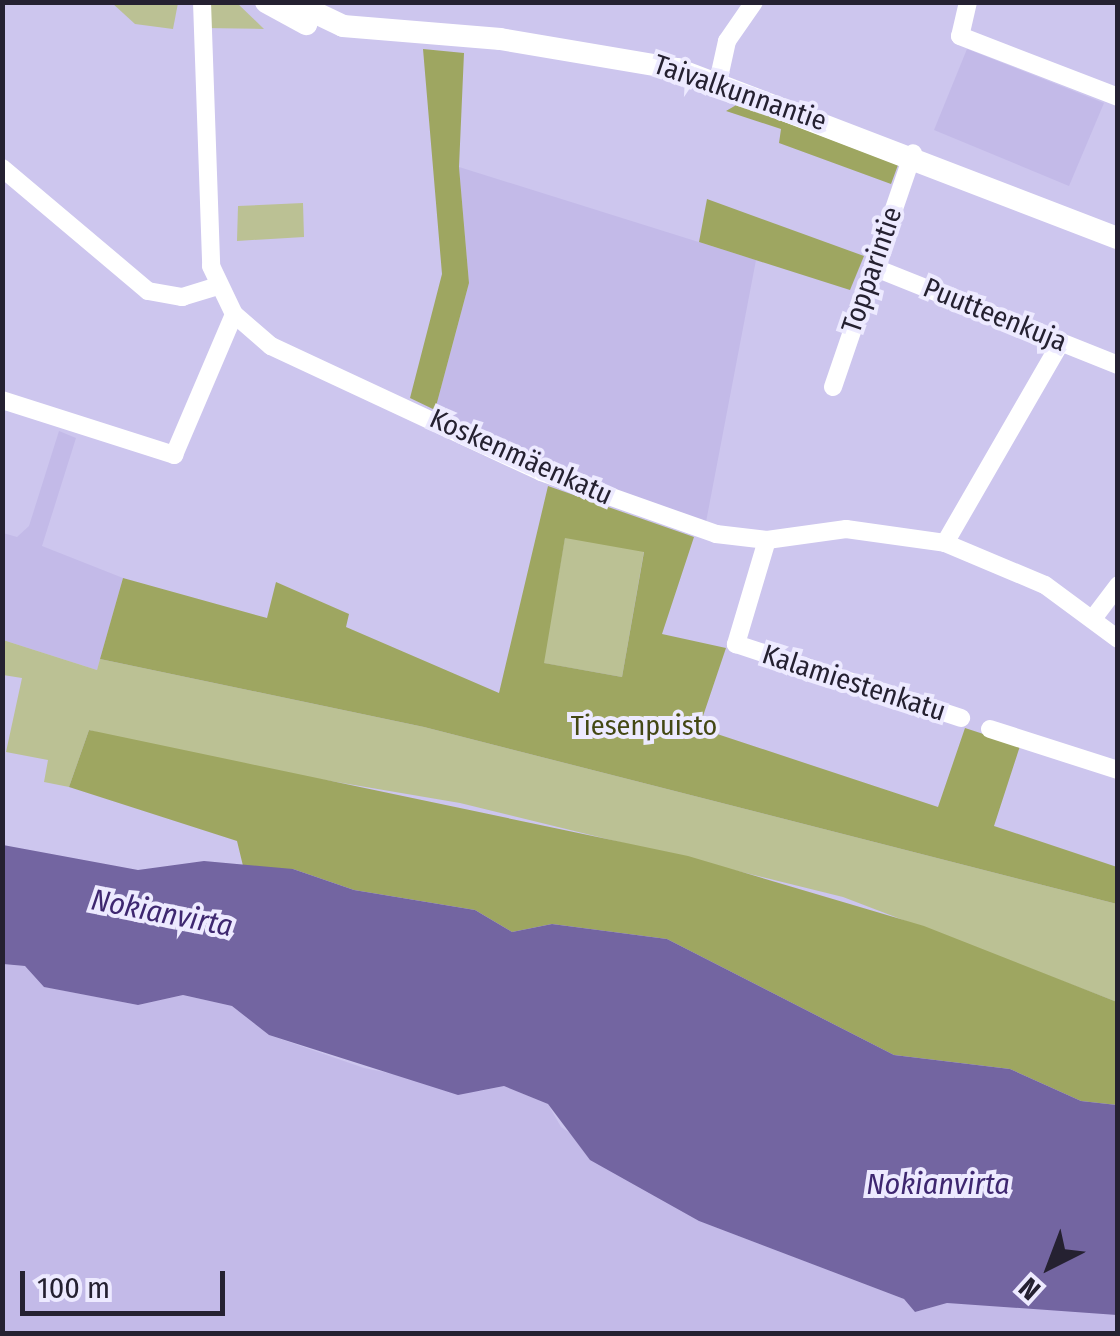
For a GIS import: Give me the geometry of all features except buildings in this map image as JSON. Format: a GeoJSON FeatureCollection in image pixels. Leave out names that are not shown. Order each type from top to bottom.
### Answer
{"type":"FeatureCollection","features":[{"type":"Feature","properties":{"kind":"main road","name":"Taivalkunnantie"},"geometry":{"type":"LineString","coordinates":[[266,2],[309,26],[343,26],[614,54],[718,82],[913,153],[1118,238]]}},
{"type":"Feature","properties":{"kind":"main road","name":"Taivalkunnantie"},"geometry":{"type":"LineString","coordinates":[[294,2],[343,26]]}},
{"type":"Feature","properties":{"kind":"street","name":"Koskenmäenkatu"},"geometry":{"type":"LineString","coordinates":[[202,2],[204,203],[218,286],[234,314],[271,346],[541,472],[716,534],[768,540],[846,529],[945,543],[1094,616],[1118,639]]}},
{"type":"Feature","properties":{"kind":"street"},"geometry":{"type":"LineString","coordinates":[[718,82],[732,30],[754,2]]}},
{"type":"Feature","properties":{"kind":"street"},"geometry":{"type":"LineString","coordinates":[[968,2],[960,36],[1118,96]]}},
{"type":"Feature","properties":{"kind":"street","name":"Topparintie"},"geometry":{"type":"LineString","coordinates":[[833,387],[913,153]]}},
{"type":"Feature","properties":{"kind":"street"},"geometry":{"type":"LineString","coordinates":[[3,171],[148,290],[182,297],[218,286]]}},
{"type":"Feature","properties":{"kind":"street","name":"Puutteenkuja"},"geometry":{"type":"LineString","coordinates":[[873,267],[1118,365]]}},
{"type":"Feature","properties":{"kind":"street"},"geometry":{"type":"LineString","coordinates":[[2,400],[174,455],[234,314]]}},
{"type":"Feature","properties":{"kind":"street"},"geometry":{"type":"LineString","coordinates":[[945,543],[1061,342]]}},
{"type":"Feature","properties":{"kind":"street","name":"Kalamiestenkatu"},"geometry":{"type":"LineString","coordinates":[[768,540],[736,644],[962,718]]}},
{"type":"Feature","properties":{"kind":"street"},"geometry":{"type":"LineString","coordinates":[[1094,616],[1118,585]]}},
{"type":"Feature","properties":{"kind":"street"},"geometry":{"type":"LineString","coordinates":[[990,730],[1118,770]]}},
{"type":"Feature","properties":{"kind":"shaded area"},"geometry":{"type":"Polygon","coordinates":[[[967,49],[1104,103],[1069,186],[934,130],[967,49]]]}},
{"type":"Feature","properties":{"kind":"shaded area"},"geometry":{"type":"Polygon","coordinates":[[[459,167],[756,260],[706,522],[543,466],[435,410],[469,283],[459,167]]]}},
{"type":"Feature","properties":{"kind":"shaded area"},"geometry":{"type":"Polygon","coordinates":[[[59,431],[76,438],[42,546],[123,578],[97,670],[3,640],[3,533],[17,537],[29,526],[59,431]]]}},
{"type":"Feature","properties":{"kind":"shaded area"},"geometry":{"type":"Polygon","coordinates":[[[2,964],[25,966],[45,987],[138,1005],[183,995],[232,1006],[269,1035],[364,1068],[480,1091],[504,1086],[548,1104],[561,1127],[699,1221],[904,1299],[915,1312],[947,1303],[1070,1308],[1117,1315],[1117,1333],[3,1333],[2,964]]]}},
{"type":"Feature","properties":{"kind":"green space"},"geometry":{"type":"Polygon","coordinates":[[[236,2],[264,29],[203,28],[208,3],[236,2]]]}},
{"type":"Feature","properties":{"kind":"green space"},"geometry":{"type":"Polygon","coordinates":[[[112,3],[178,3],[173,29],[135,24],[112,3]]]}},
{"type":"Feature","properties":{"kind":"green space"},"geometry":{"type":"Polygon","coordinates":[[[423,49],[464,53],[459,167],[469,283],[435,410],[410,398],[442,274],[423,49]]]}},
{"type":"Feature","properties":{"kind":"green space"},"geometry":{"type":"Polygon","coordinates":[[[738,104],[898,165],[891,184],[779,143],[781,129],[726,111],[738,104]]]}},
{"type":"Feature","properties":{"kind":"green space"},"geometry":{"type":"Polygon","coordinates":[[[707,199],[864,256],[850,290],[699,242],[707,199]]]}},
{"type":"Feature","properties":{"kind":"green space"},"geometry":{"type":"Polygon","coordinates":[[[303,203],[304,237],[237,241],[238,206],[303,203]]]}},
{"type":"Feature","properties":{"kind":"green space","name":"Tiesenpuisto"},"geometry":{"type":"Polygon","coordinates":[[[548,486],[694,537],[662,634],[726,648],[699,728],[938,807],[965,728],[1020,746],[994,826],[1117,867],[1117,904],[424,727],[100,659],[123,578],[267,618],[276,582],[349,614],[346,627],[499,693],[548,486]],[[565,538],[544,663],[622,677],[644,552],[565,538]]]}},
{"type":"Feature","properties":{"kind":"green space"},"geometry":{"type":"Polygon","coordinates":[[[565,537],[644,551],[622,677],[543,663],[565,537]]]}},
{"type":"Feature","properties":{"kind":"green space"},"geometry":{"type":"Polygon","coordinates":[[[3,640],[97,670],[100,659],[424,727],[1117,904],[1117,1002],[843,897],[460,803],[171,754],[89,730],[69,787],[44,782],[48,760],[6,752],[22,678],[3,675],[3,640]]]}},
{"type":"Feature","properties":{"kind":"green space"},"geometry":{"type":"Polygon","coordinates":[[[89,730],[688,856],[924,926],[1117,1002],[1117,1105],[1081,1101],[1010,1069],[894,1055],[667,939],[552,924],[512,932],[475,910],[354,890],[293,869],[244,870],[237,841],[69,787],[89,730]]]}},
{"type":"Feature","properties":{"kind":"water","name":"Nokianvirta"},"geometry":{"type":"Polygon","coordinates":[[[3,845],[138,870],[204,861],[293,869],[354,890],[475,910],[512,932],[552,924],[667,939],[894,1055],[1010,1069],[1081,1101],[1117,1105],[1117,1315],[947,1303],[915,1312],[904,1299],[699,1221],[590,1160],[548,1104],[504,1086],[458,1095],[269,1035],[232,1006],[183,995],[138,1005],[44,987],[25,966],[3,964],[3,845]]]}}]}
